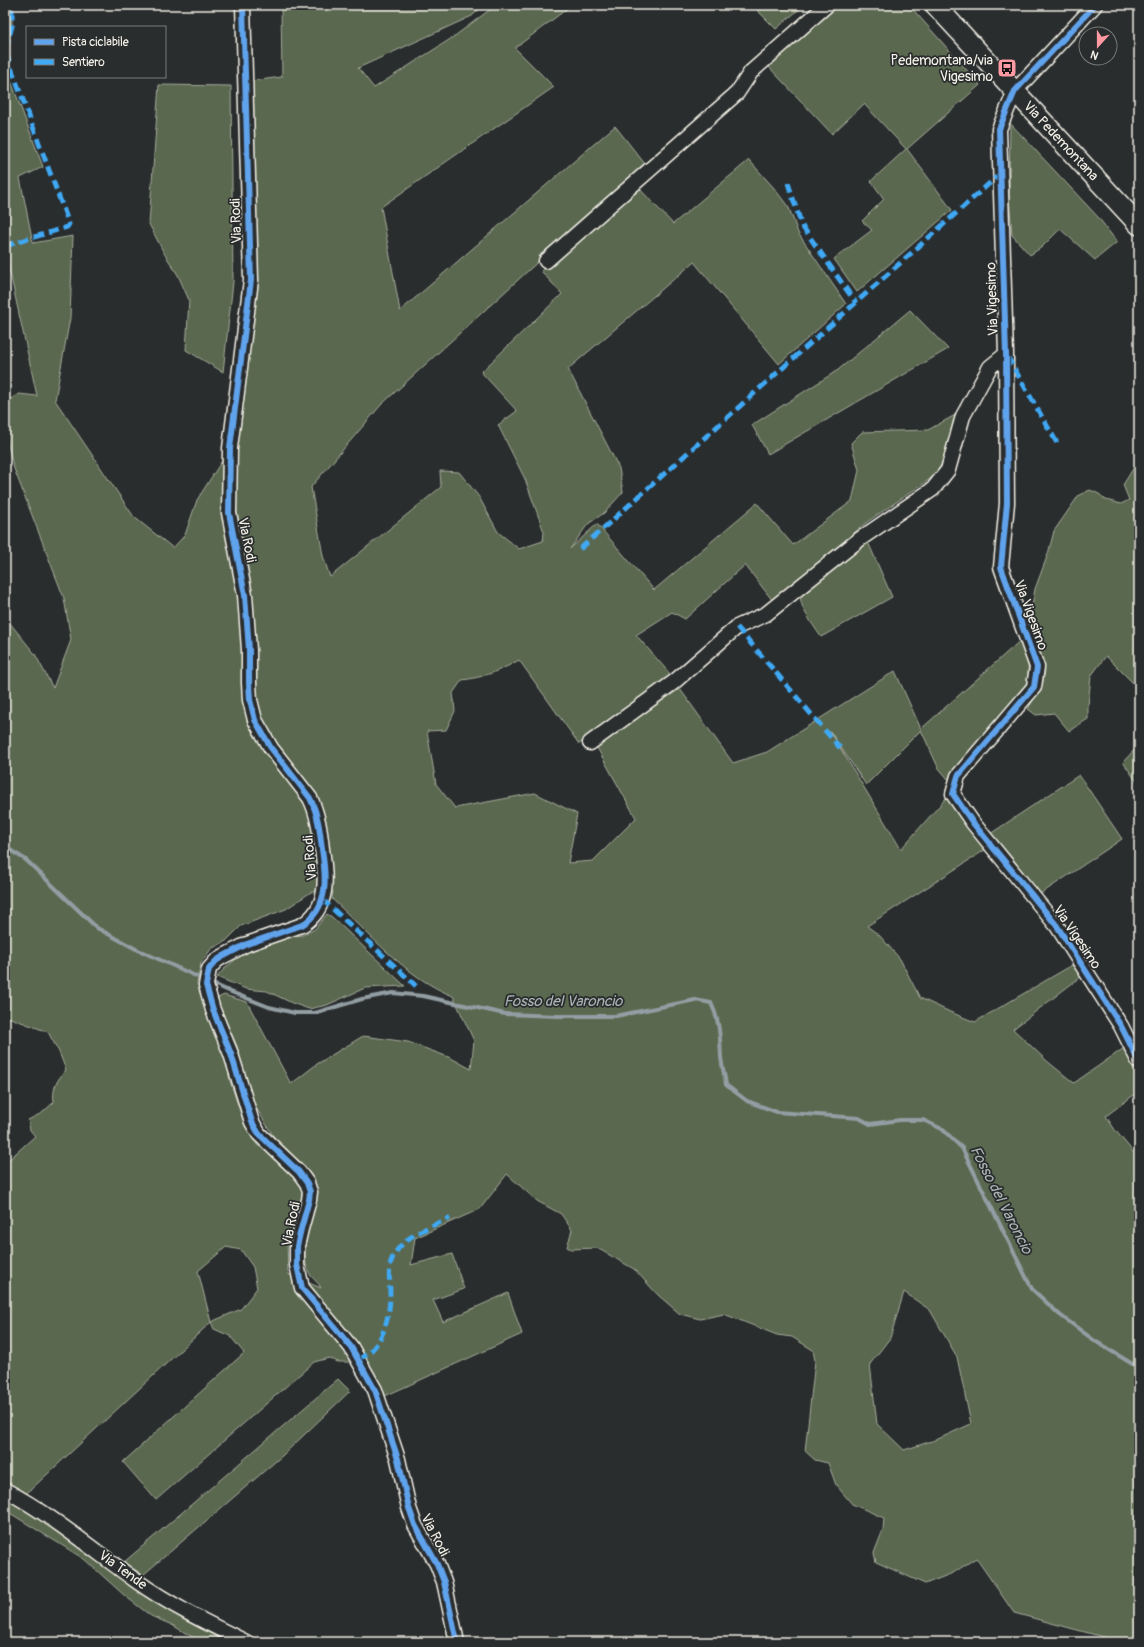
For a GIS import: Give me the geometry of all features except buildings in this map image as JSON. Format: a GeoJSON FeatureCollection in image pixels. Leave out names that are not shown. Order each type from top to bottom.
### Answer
{"type":"FeatureCollection","features":[{"type":"Feature","properties":{"kind":"street","name":"Via Rodi"},"geometry":{"type":"LineString","coordinates":[[243,5],[251,280],[230,448],[229,513],[245,595],[248,637],[249,689],[255,720],[271,748],[310,798],[314,806],[320,832],[325,886],[317,911],[308,921],[302,925],[247,944],[216,961],[209,969],[206,986],[213,1010],[231,1054],[252,1122],[259,1134],[299,1172],[307,1183],[310,1192],[301,1229],[297,1265],[302,1288],[351,1347],[375,1390],[398,1458],[409,1508],[415,1525],[437,1564],[444,1582],[457,1642]]}},
{"type":"Feature","properties":{"kind":"street"},"geometry":{"type":"LineString","coordinates":[[546,261],[737,93],[751,72],[827,5]]}},
{"type":"Feature","properties":{"kind":"street","name":"Via Pedemontana"},"geometry":{"type":"LineString","coordinates":[[935,5],[1139,225]]}},
{"type":"Feature","properties":{"kind":"street"},"geometry":{"type":"LineString","coordinates":[[1015,91],[1095,5]]}},
{"type":"Feature","properties":{"kind":"street","name":"Via Vigesimo"},"geometry":{"type":"LineString","coordinates":[[1015,91],[999,129],[1006,354],[1007,503],[1001,567],[1037,667],[1034,687],[958,776],[953,794],[973,823],[1057,926],[1122,1026],[1139,1062]]}},
{"type":"Feature","properties":{"kind":"street"},"geometry":{"type":"LineString","coordinates":[[590,743],[674,682],[737,627],[766,614],[860,539],[933,489],[948,470],[963,416],[990,367],[1006,354]]}},
{"type":"Feature","properties":{"kind":"street","name":"Via Tende"},"geometry":{"type":"LineString","coordinates":[[5,1490],[51,1518],[160,1597],[180,1609],[246,1642]]}},
{"type":"Feature","properties":{"kind":"green space"},"geometry":{"type":"Polygon","coordinates":[[[5,5],[12,5],[12,26],[5,52],[5,5]]]}},
{"type":"Feature","properties":{"kind":"green space"},"geometry":{"type":"Polygon","coordinates":[[[281,5],[484,5],[472,16],[358,68],[374,88],[452,38],[496,5],[565,5],[568,8],[515,48],[554,87],[381,207],[400,311],[615,126],[645,164],[381,405],[311,487],[323,556],[330,577],[441,487],[440,471],[459,472],[479,497],[498,532],[519,549],[543,541],[544,532],[525,479],[498,425],[517,411],[481,372],[562,294],[541,271],[637,186],[673,224],[749,160],[774,188],[789,208],[798,233],[846,304],[779,364],[694,262],[568,369],[619,468],[623,492],[604,513],[588,524],[570,549],[597,524],[654,590],[757,503],[793,545],[852,501],[859,470],[851,443],[862,432],[928,430],[957,414],[945,457],[939,469],[930,479],[867,522],[773,601],[745,565],[685,619],[672,612],[636,635],[671,675],[579,744],[519,660],[492,673],[462,680],[453,693],[455,711],[446,730],[427,731],[436,784],[455,808],[535,793],[577,814],[568,863],[593,861],[636,818],[595,744],[680,689],[733,763],[767,752],[895,671],[921,729],[1022,639],[1028,664],[1028,675],[1025,688],[955,774],[948,779],[938,767],[921,730],[866,785],[830,731],[901,849],[947,797],[988,848],[867,926],[879,935],[900,959],[920,998],[975,1022],[1074,964],[1083,975],[1013,1029],[1047,1061],[1074,1083],[1127,1046],[1139,1077],[1139,1091],[1106,1116],[1115,1130],[1139,1159],[1139,1642],[1122,1642],[1014,1613],[976,1558],[953,1573],[925,1584],[876,1562],[874,1553],[883,1530],[884,1518],[852,1504],[836,1485],[828,1463],[815,1460],[805,1451],[815,1361],[813,1350],[792,1337],[777,1335],[724,1314],[700,1319],[680,1314],[658,1295],[634,1269],[597,1248],[571,1249],[567,1247],[572,1230],[561,1214],[537,1201],[507,1174],[480,1209],[415,1238],[411,1265],[452,1254],[464,1289],[433,1300],[443,1322],[508,1293],[522,1334],[385,1396],[368,1362],[338,1362],[329,1358],[314,1362],[156,1500],[123,1462],[244,1353],[230,1336],[214,1329],[211,1322],[26,1494],[5,1482],[5,1163],[35,1136],[30,1130],[28,1120],[42,1113],[54,1102],[56,1084],[66,1070],[59,1052],[48,1032],[5,1016],[5,617],[35,654],[53,688],[71,640],[64,598],[13,466],[5,432],[5,402],[19,394],[37,396],[5,250],[5,65],[43,167],[20,178],[33,243],[73,236],[70,318],[55,400],[134,517],[173,548],[185,535],[197,500],[230,448],[246,323],[244,82],[282,77],[281,5]],[[333,891],[311,892],[286,909],[241,926],[226,941],[211,949],[201,963],[197,983],[206,1002],[227,1062],[230,1081],[245,1126],[258,1146],[283,1152],[255,1106],[248,1089],[237,1046],[216,999],[224,995],[247,1002],[291,1084],[317,1064],[363,1036],[408,1042],[451,1058],[471,1069],[474,1041],[453,996],[419,978],[389,954],[332,899],[333,891]],[[310,1218],[292,1222],[287,1240],[288,1274],[321,1288],[311,1276],[306,1262],[305,1247],[310,1218]],[[226,1247],[198,1271],[211,1322],[241,1309],[257,1288],[253,1267],[241,1250],[226,1247]],[[904,1292],[890,1338],[870,1364],[877,1424],[904,1450],[938,1439],[971,1424],[957,1357],[930,1310],[904,1292]]]}},
{"type":"Feature","properties":{"kind":"green space"},"geometry":{"type":"Polygon","coordinates":[[[752,5],[804,5],[776,29],[752,5]]]}},
{"type":"Feature","properties":{"kind":"green space"},"geometry":{"type":"Polygon","coordinates":[[[838,5],[909,5],[980,85],[907,149],[952,210],[857,292],[834,259],[872,230],[862,221],[884,199],[871,181],[906,149],[864,104],[832,134],[767,65],[838,5]]]}},
{"type":"Feature","properties":{"kind":"green space"},"geometry":{"type":"Polygon","coordinates":[[[159,85],[231,86],[233,282],[223,372],[186,350],[189,300],[178,275],[164,253],[149,224],[159,85]]]}},
{"type":"Feature","properties":{"kind":"green space"},"geometry":{"type":"Polygon","coordinates":[[[1010,123],[1098,217],[1117,242],[1095,260],[1060,229],[1042,247],[1030,255],[1012,235],[1009,195],[1010,123]]]}},
{"type":"Feature","properties":{"kind":"green space"},"geometry":{"type":"Polygon","coordinates":[[[910,310],[948,349],[768,454],[752,425],[838,370],[910,310]]]}},
{"type":"Feature","properties":{"kind":"green space"},"geometry":{"type":"Polygon","coordinates":[[[1139,459],[1139,689],[1106,656],[1091,676],[1088,719],[1069,731],[1054,713],[1036,715],[1028,709],[1042,685],[1045,671],[1033,631],[1031,611],[1035,589],[1048,554],[1054,531],[1079,495],[1090,490],[1099,494],[1106,500],[1121,504],[1129,500],[1123,485],[1139,459]]]}},
{"type":"Feature","properties":{"kind":"green space"},"geometry":{"type":"Polygon","coordinates":[[[868,542],[892,597],[821,637],[801,603],[801,593],[868,542]]]}},
{"type":"Feature","properties":{"kind":"green space"},"geometry":{"type":"Polygon","coordinates":[[[1139,745],[1139,785],[1123,762],[1139,745]]]}},
{"type":"Feature","properties":{"kind":"green space"},"geometry":{"type":"Polygon","coordinates":[[[1079,775],[1122,839],[1039,895],[990,834],[1079,775]]]}},
{"type":"Feature","properties":{"kind":"green space"},"geometry":{"type":"Polygon","coordinates":[[[327,914],[405,986],[365,988],[327,1005],[309,1009],[267,991],[246,989],[217,977],[224,969],[246,951],[282,938],[303,935],[315,929],[327,914]]]}},
{"type":"Feature","properties":{"kind":"green space"},"geometry":{"type":"Polygon","coordinates":[[[338,1379],[350,1391],[283,1455],[143,1575],[123,1563],[338,1379]]]}},
{"type":"Feature","properties":{"kind":"green space"},"geometry":{"type":"Polygon","coordinates":[[[5,1498],[18,1504],[232,1642],[201,1642],[172,1625],[151,1616],[125,1596],[84,1559],[5,1510],[5,1498]]]}},
{"type":"Feature","properties":{"kind":"waterway","name":"Fosso del Varoncio"},"geometry":{"type":"LineString","coordinates":[[5,850],[10,850],[26,860],[97,928],[136,949],[231,992],[269,1007],[295,1013],[315,1013],[362,999],[393,993],[423,996],[505,1014],[558,1016],[616,1016],[695,1000],[711,1003],[718,1023],[721,1061],[726,1085],[747,1101],[777,1112],[859,1118],[870,1124],[900,1120],[923,1120],[942,1129],[962,1148],[1032,1289],[1060,1315],[1095,1341],[1139,1368]]}},
{"type":"Feature","properties":{"kind":"marked path"},"geometry":{"type":"LineString","coordinates":[[5,246],[67,227],[69,224],[6,54],[6,48],[12,26],[12,5]]}},
{"type":"Feature","properties":{"kind":"marked path"},"geometry":{"type":"LineString","coordinates":[[580,549],[1001,173]]}},
{"type":"Feature","properties":{"kind":"marked path"},"geometry":{"type":"LineString","coordinates":[[788,183],[802,226],[856,303]]}},
{"type":"Feature","properties":{"kind":"marked path"},"geometry":{"type":"LineString","coordinates":[[1007,356],[1057,443]]}},
{"type":"Feature","properties":{"kind":"marked path"},"geometry":{"type":"LineString","coordinates":[[737,627],[840,748]]}},
{"type":"Feature","properties":{"kind":"marked path"},"geometry":{"type":"LineString","coordinates":[[322,899],[416,986]]}},
{"type":"Feature","properties":{"kind":"marked path"},"geometry":{"type":"LineString","coordinates":[[358,1359],[366,1355],[373,1348],[379,1341],[383,1332],[390,1303],[390,1264],[394,1255],[412,1236],[450,1218]]}},
{"type":"Feature","properties":{"kind":"cycle path"},"geometry":{"type":"LineString","coordinates":[[243,5],[251,280],[230,448],[229,513],[245,595],[249,650],[250,700],[255,720],[271,748],[313,804],[317,816],[325,880],[322,901],[318,910],[311,918],[302,925],[247,944],[222,957],[209,969],[206,985],[213,1010],[231,1054],[252,1122],[259,1134],[299,1172],[307,1183],[310,1192],[309,1200],[297,1246],[297,1265],[302,1288],[351,1347],[375,1390],[398,1459],[409,1508],[415,1525],[437,1564],[444,1582],[457,1642]]}},
{"type":"Feature","properties":{"kind":"cycle path"},"geometry":{"type":"LineString","coordinates":[[1095,5],[1015,91],[999,129],[1006,354],[1007,503],[1001,567],[1037,667],[1034,687],[958,776],[953,794],[973,823],[1057,926],[1121,1026],[1139,1062]]}},
{"type":"Feature","properties":{"kind":"place","name":"Pedemontana/via Vigesimo"},"geometry":{"type":"Point","coordinates":[1007,68]}}]}
